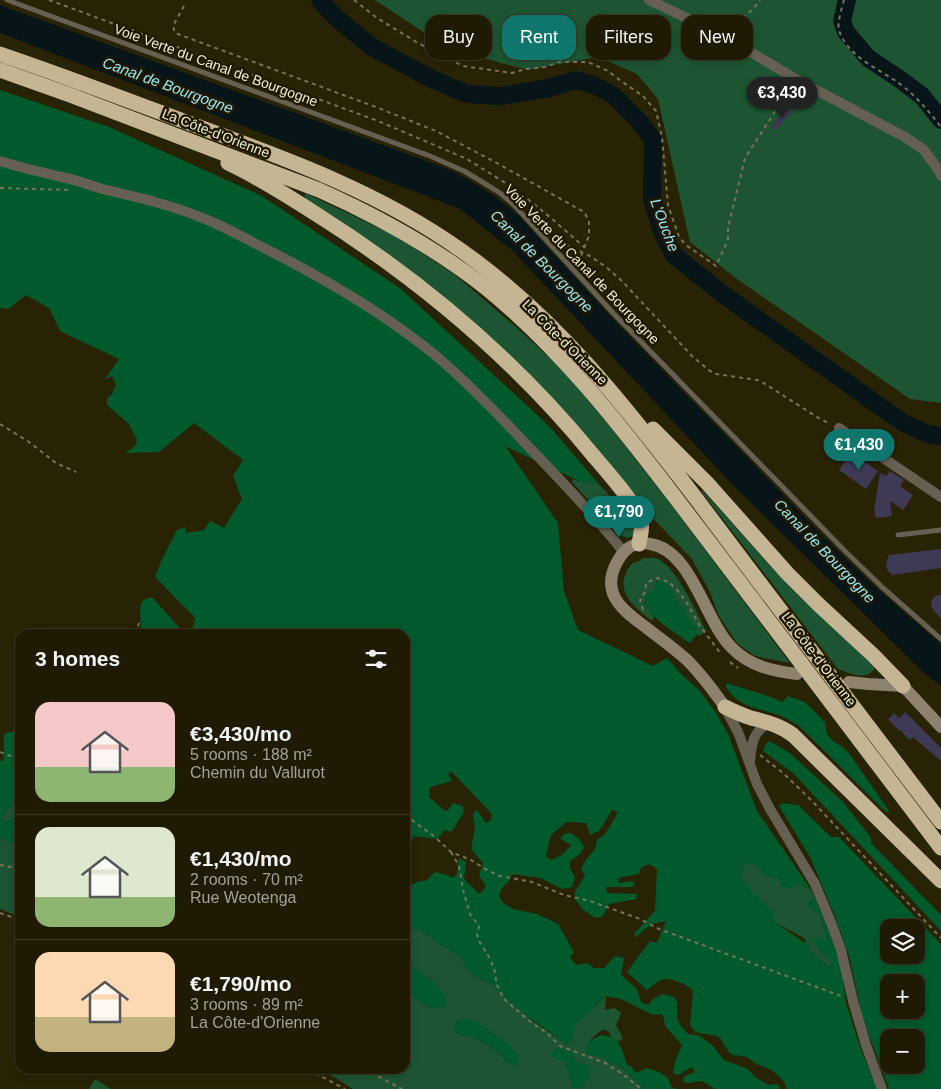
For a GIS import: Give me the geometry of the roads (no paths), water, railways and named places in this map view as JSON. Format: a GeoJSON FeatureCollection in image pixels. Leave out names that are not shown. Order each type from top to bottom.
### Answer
{"type":"FeatureCollection","features":[{"type":"Feature","properties":{"kind":"highway","name":"La Côte-d'Orienne"},"geometry":{"type":"LineString","coordinates":[[0,54],[276,155],[360,191],[427,228],[462,250],[508,286],[566,340],[654,443],[941,822]]}},
{"type":"Feature","properties":{"kind":"highway","name":"La Côte-d'Orienne"},"geometry":{"type":"LineString","coordinates":[[0,70],[253,164],[354,205],[421,243],[454,264],[484,287],[542,338],[595,395],[631,439],[799,668],[826,696],[941,848]]}},
{"type":"Feature","properties":{"kind":"highway"},"geometry":{"type":"LineString","coordinates":[[138,121],[234,166],[292,198],[356,240],[455,316],[523,378],[555,411],[608,473],[639,514],[642,526],[639,544]]}},
{"type":"Feature","properties":{"kind":"highway"},"geometry":{"type":"LineString","coordinates":[[566,340],[707,483],[787,573],[874,656],[902,686]]}},
{"type":"Feature","properties":{"kind":"highway"},"geometry":{"type":"LineString","coordinates":[[725,707],[784,728],[793,735],[941,881]]}},
{"type":"Feature","properties":{"kind":"main road"},"geometry":{"type":"LineString","coordinates":[[725,707],[686,659],[628,614],[618,603],[613,592],[612,578],[616,564],[624,552],[632,545],[646,543],[660,546],[677,558],[690,577],[718,631],[741,656],[768,669],[799,668]]}},
{"type":"Feature","properties":{"kind":"main road"},"geometry":{"type":"LineString","coordinates":[[849,682],[902,686],[941,727]]}},
{"type":"Feature","properties":{"kind":"street"},"geometry":{"type":"LineString","coordinates":[[649,0],[724,36],[799,81],[905,137],[924,150],[941,176]]}},
{"type":"Feature","properties":{"kind":"street"},"geometry":{"type":"LineString","coordinates":[[0,161],[149,200],[200,217],[294,263],[371,308],[454,371],[576,496],[624,552]]}},
{"type":"Feature","properties":{"kind":"street"},"geometry":{"type":"LineString","coordinates":[[839,428],[941,497]]}},
{"type":"Feature","properties":{"kind":"street"},"geometry":{"type":"LineString","coordinates":[[725,707],[738,732],[757,784],[815,884],[832,925],[841,950],[866,1045],[882,1089]]}},
{"type":"Feature","properties":{"kind":"street"},"geometry":{"type":"LineString","coordinates":[[750,764],[752,748],[757,733],[768,722]]}},
{"type":"Feature","properties":{"kind":"lane","name":"Voie Verte du Canal de Bourgogne"},"geometry":{"type":"LineString","coordinates":[[7,0],[430,156],[464,171],[500,193],[540,232],[614,314],[845,551],[882,587],[941,639]]}},
{"type":"Feature","properties":{"kind":"lane"},"geometry":{"type":"LineString","coordinates":[[898,535],[941,530]]}},
{"type":"Feature","properties":{"kind":"water","name":"Canal de Bourgogne"},"geometry":{"type":"Polygon","coordinates":[[[0,5],[448,169],[494,196],[519,216],[611,317],[825,538],[872,584],[941,644],[941,686],[924,673],[730,482],[512,250],[460,209],[0,33],[0,5]]]}},
{"type":"Feature","properties":{"kind":"waterway","name":"L'Ouche"},"geometry":{"type":"LineString","coordinates":[[320,0],[335,17],[372,47],[430,78],[467,94],[501,96],[549,88],[576,80],[596,86],[614,96],[639,121],[653,140],[652,199],[663,234],[674,255],[721,293],[902,422],[927,434],[941,436]]}},
{"type":"Feature","properties":{"kind":"waterway"},"geometry":{"type":"LineString","coordinates":[[847,0],[842,21],[846,32],[868,58],[922,96],[941,120]]}}]}
